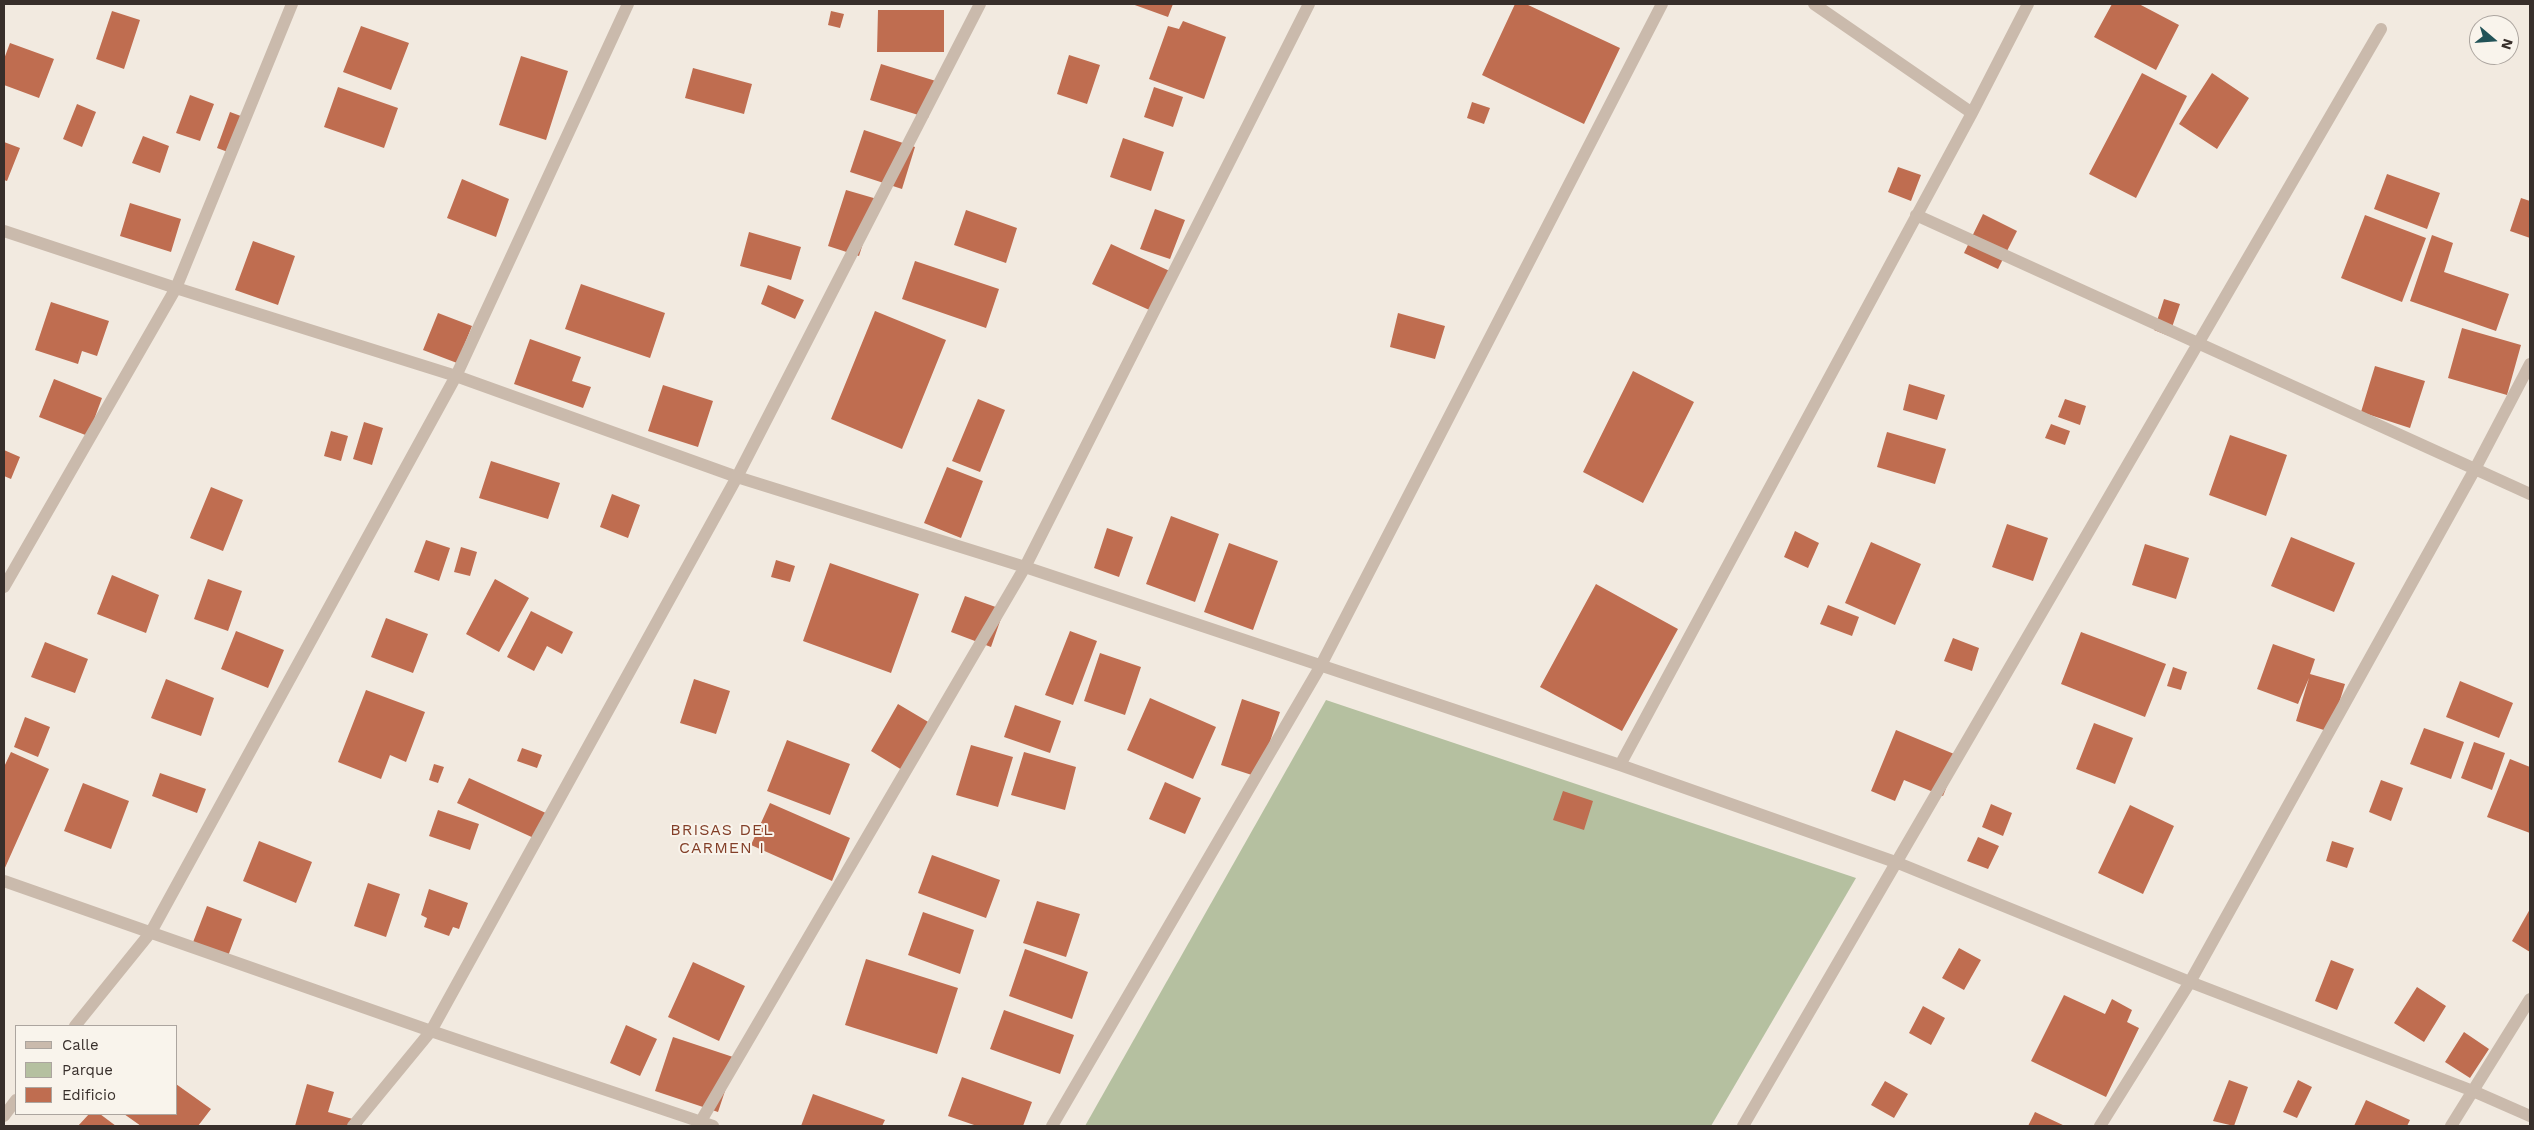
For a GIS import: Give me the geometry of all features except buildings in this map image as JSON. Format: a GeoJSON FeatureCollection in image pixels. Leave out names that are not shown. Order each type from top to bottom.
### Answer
{"type":"FeatureCollection","features":[{"type":"Feature","properties":{"kind":"street"},"geometry":{"type":"LineString","coordinates":[[4,587],[176,288],[292,4]]}},
{"type":"Feature","properties":{"kind":"street"},"geometry":{"type":"LineString","coordinates":[[76,1025],[150,932],[456,376],[628,4]]}},
{"type":"Feature","properties":{"kind":"street"},"geometry":{"type":"LineString","coordinates":[[354,1126],[431,1031],[737,477],[980,4]]}},
{"type":"Feature","properties":{"kind":"street"},"geometry":{"type":"LineString","coordinates":[[4,881],[704,1125],[1025,567],[1309,4]]}},
{"type":"Feature","properties":{"kind":"street"},"geometry":{"type":"LineString","coordinates":[[1052,1126],[1320,667],[1662,4]]}},
{"type":"Feature","properties":{"kind":"street"},"geometry":{"type":"LineString","coordinates":[[1814,4],[1972,113]]}},
{"type":"Feature","properties":{"kind":"street"},"geometry":{"type":"LineString","coordinates":[[1620,765],[1972,113],[2028,4]]}},
{"type":"Feature","properties":{"kind":"street"},"geometry":{"type":"LineString","coordinates":[[1743,1126],[1898,863],[2197,343],[2381,29]]}},
{"type":"Feature","properties":{"kind":"street"},"geometry":{"type":"LineString","coordinates":[[1916,215],[2530,494]]}},
{"type":"Feature","properties":{"kind":"street"},"geometry":{"type":"LineString","coordinates":[[4,231],[176,288],[456,376],[737,477],[1025,567],[1320,667],[1620,765],[1898,863],[2190,982],[2473,1091],[2530,1116]]}},
{"type":"Feature","properties":{"kind":"street"},"geometry":{"type":"LineString","coordinates":[[2100,1126],[2190,982],[2475,469],[2530,364]]}},
{"type":"Feature","properties":{"kind":"street"},"geometry":{"type":"LineString","coordinates":[[2451,1126],[2530,999]]}},
{"type":"Feature","properties":{"kind":"street"},"geometry":{"type":"LineString","coordinates":[[4,1116],[15,1101]]}},
{"type":"Feature","properties":{"kind":"green space"},"geometry":{"type":"Polygon","coordinates":[[[1326,700],[1856,878],[1711,1126],[1085,1126],[1326,700]]]}},
{"type":"Feature","properties":{"kind":"district","name":"BRISAS DEL CARMEN I"},"geometry":{"type":"Point","coordinates":[722,839]}}]}
